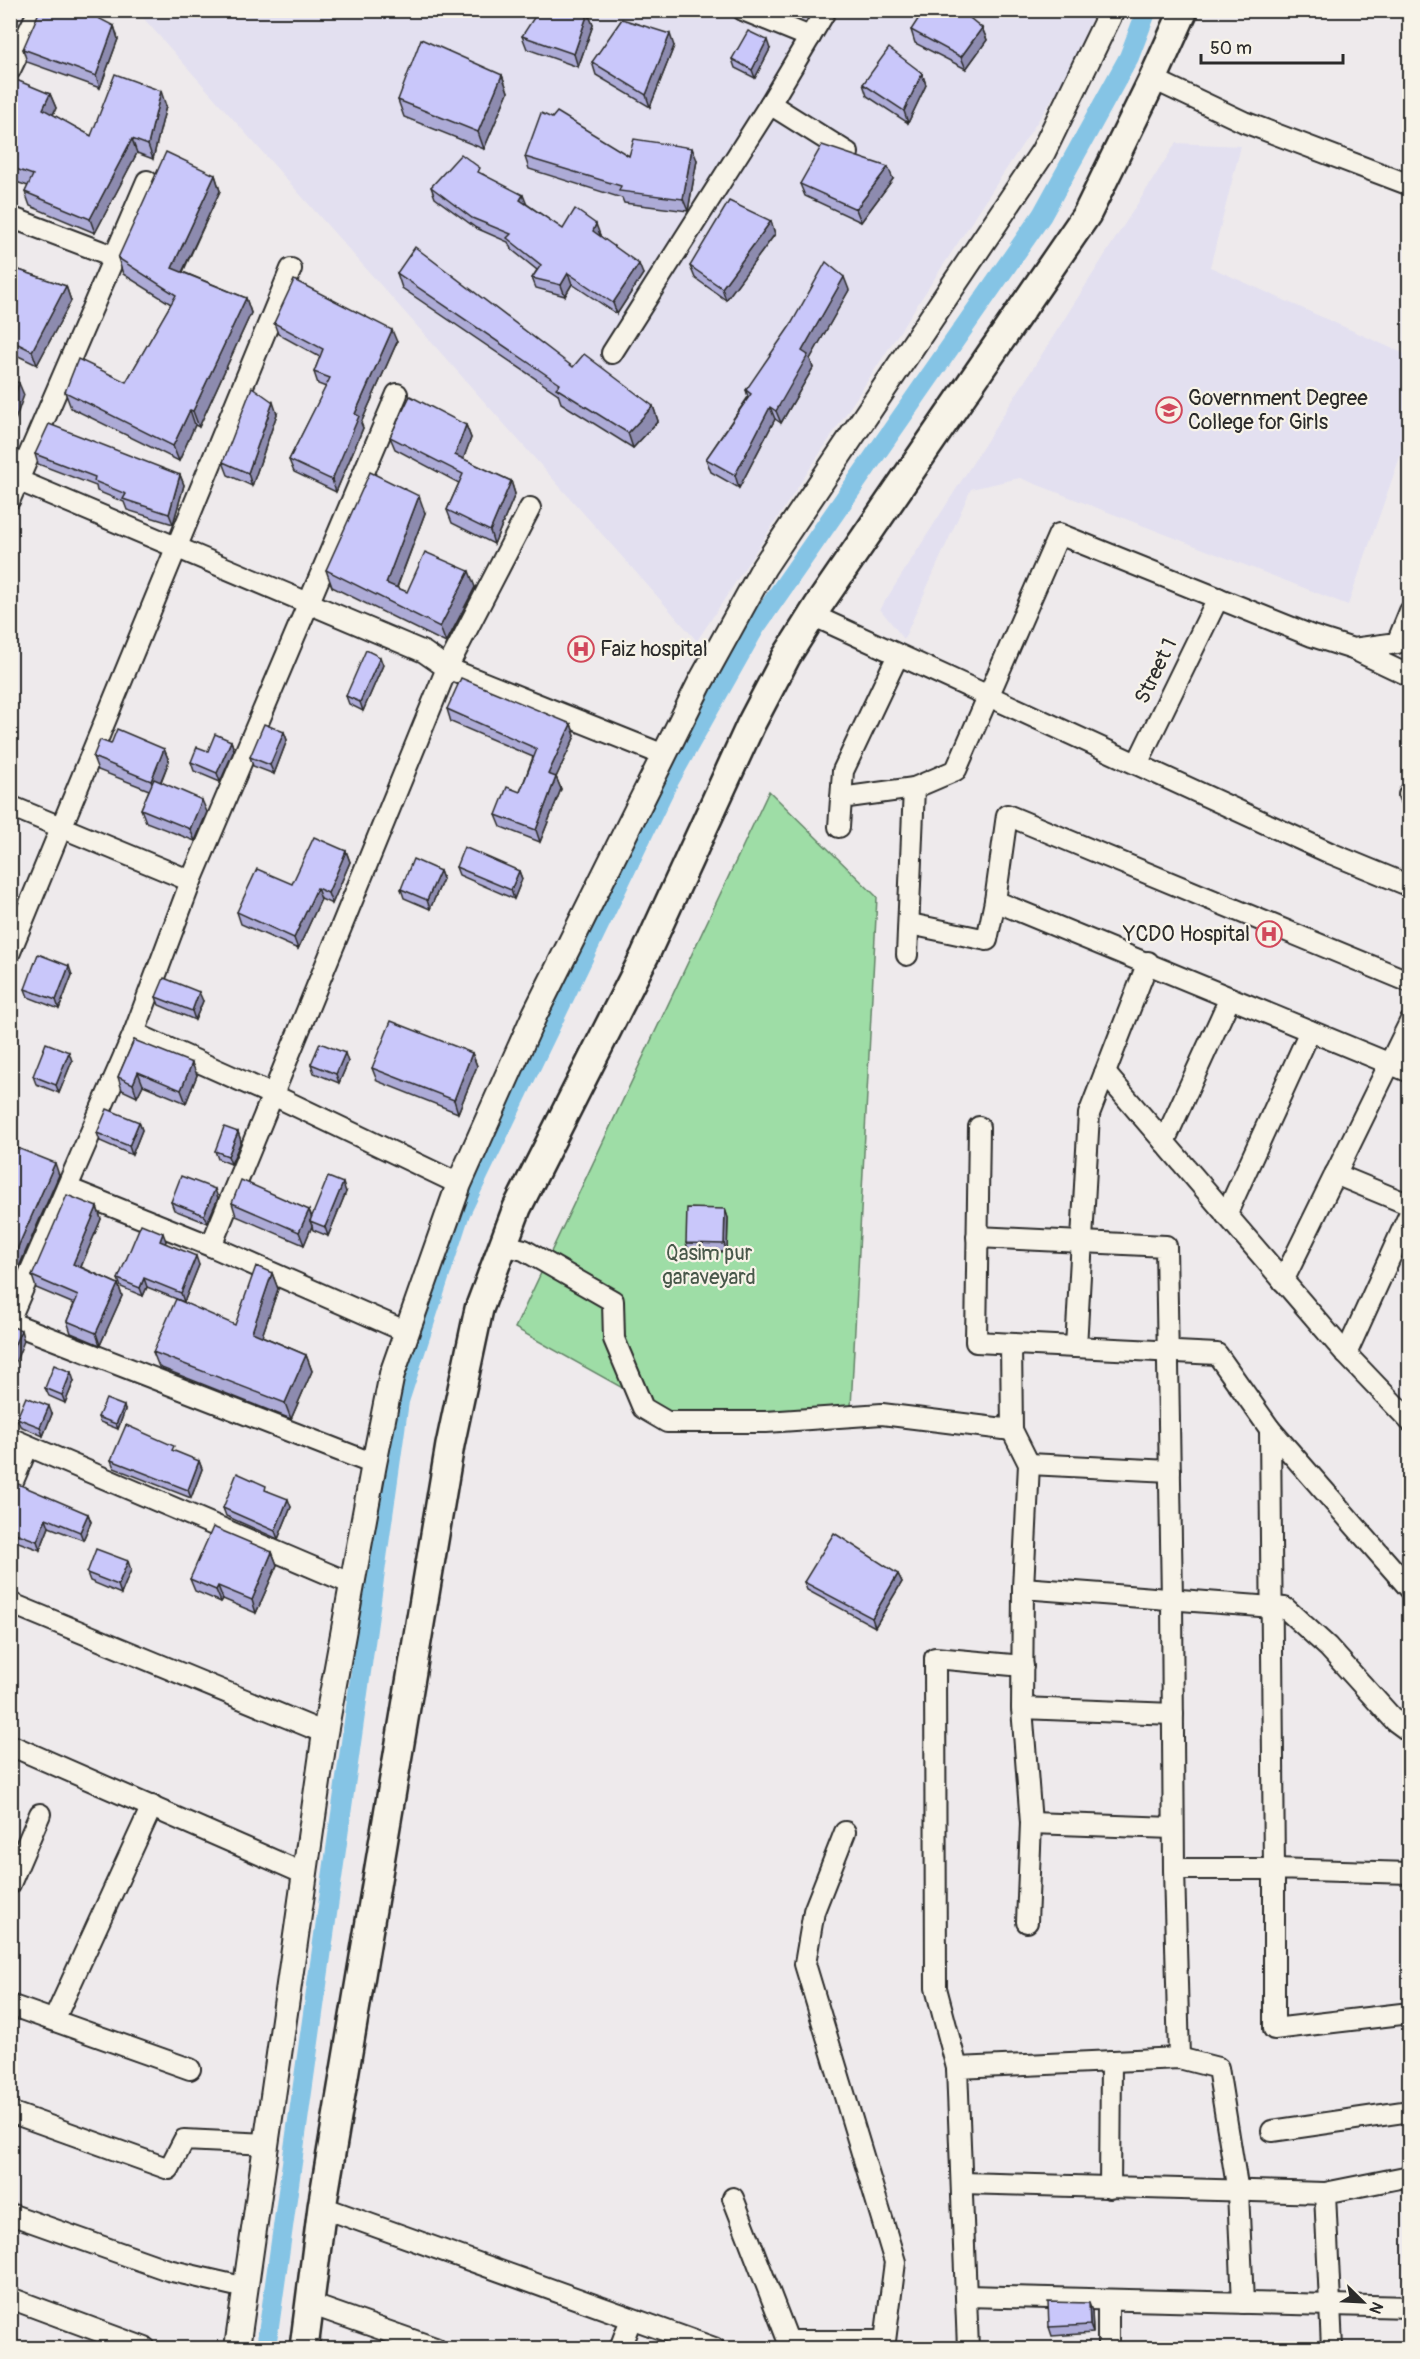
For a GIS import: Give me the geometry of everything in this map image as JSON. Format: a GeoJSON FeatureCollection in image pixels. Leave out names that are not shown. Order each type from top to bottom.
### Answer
{"type":"FeatureCollection","features":[{"type":"Feature","properties":{"kind":"main road"},"geometry":{"type":"LineString","coordinates":[[304,2349],[322,2207],[450,1445],[479,1309],[503,1245],[517,1208],[645,955],[751,724],[812,615],[1087,213],[1153,80],[1184,10]]}},
{"type":"Feature","properties":{"kind":"street"},"geometry":{"type":"LineString","coordinates":[[10,70],[39,10]]}},
{"type":"Feature","properties":{"kind":"street"},"geometry":{"type":"LineString","coordinates":[[743,10],[810,38]]}},
{"type":"Feature","properties":{"kind":"street"},"geometry":{"type":"LineString","coordinates":[[612,353],[770,104],[826,10]]}},
{"type":"Feature","properties":{"kind":"street"},"geometry":{"type":"LineString","coordinates":[[237,2349],[325,1732],[374,1464],[392,1374],[459,1184],[534,1014],[664,754],[764,567],[1043,152],[1112,10]]}},
{"type":"Feature","properties":{"kind":"street"},"geometry":{"type":"LineString","coordinates":[[1153,80],[1244,122],[1410,185]]}},
{"type":"Feature","properties":{"kind":"street"},"geometry":{"type":"LineString","coordinates":[[770,104],[848,153]]}},
{"type":"Feature","properties":{"kind":"street"},"geometry":{"type":"LineString","coordinates":[[10,499],[15,479],[147,181]]}},
{"type":"Feature","properties":{"kind":"street"},"geometry":{"type":"LineString","coordinates":[[10,217],[114,256]]}},
{"type":"Feature","properties":{"kind":"street"},"geometry":{"type":"LineString","coordinates":[[13,942],[291,268]]}},
{"type":"Feature","properties":{"kind":"street"},"geometry":{"type":"LineString","coordinates":[[374,1464],[14,1324],[10,1316],[134,1034],[191,880],[397,394]]}},
{"type":"Feature","properties":{"kind":"street"},"geometry":{"type":"LineString","coordinates":[[15,479],[424,651],[447,668],[664,754]]}},
{"type":"Feature","properties":{"kind":"street"},"geometry":{"type":"LineString","coordinates":[[211,1246],[447,668],[530,508]]}},
{"type":"Feature","properties":{"kind":"street"},"geometry":{"type":"LineString","coordinates":[[841,798],[914,788],[956,770],[990,697],[1059,534],[1353,649],[1410,676]]}},
{"type":"Feature","properties":{"kind":"street","name":"Street 1"},"geometry":{"type":"LineString","coordinates":[[1137,764],[1218,598]]}},
{"type":"Feature","properties":{"kind":"street"},"geometry":{"type":"LineString","coordinates":[[1353,649],[1397,643],[1410,611]]}},
{"type":"Feature","properties":{"kind":"street"},"geometry":{"type":"LineString","coordinates":[[812,615],[1410,886]]}},
{"type":"Feature","properties":{"kind":"street"},"geometry":{"type":"LineString","coordinates":[[839,827],[843,771],[898,655]]}},
{"type":"Feature","properties":{"kind":"street"},"geometry":{"type":"LineString","coordinates":[[907,955],[914,788]]}},
{"type":"Feature","properties":{"kind":"street"},"geometry":{"type":"LineString","coordinates":[[10,806],[191,880]]}},
{"type":"Feature","properties":{"kind":"street"},"geometry":{"type":"LineString","coordinates":[[910,924],[987,940],[1007,815],[1410,982]]}},
{"type":"Feature","properties":{"kind":"street"},"geometry":{"type":"LineString","coordinates":[[995,901],[1410,1072]]}},
{"type":"Feature","properties":{"kind":"street"},"geometry":{"type":"LineString","coordinates":[[1076,1347],[1089,1114],[1148,963]]}},
{"type":"Feature","properties":{"kind":"street"},"geometry":{"type":"LineString","coordinates":[[1164,1142],[1230,998]]}},
{"type":"Feature","properties":{"kind":"street"},"geometry":{"type":"LineString","coordinates":[[1283,1281],[1410,1022]]}},
{"type":"Feature","properties":{"kind":"street"},"geometry":{"type":"LineString","coordinates":[[1226,1215],[1310,1030]]}},
{"type":"Feature","properties":{"kind":"street"},"geometry":{"type":"LineString","coordinates":[[134,1034],[273,1095],[459,1184]]}},
{"type":"Feature","properties":{"kind":"street"},"geometry":{"type":"LineString","coordinates":[[1105,1073],[1346,1354],[1410,1420]]}},
{"type":"Feature","properties":{"kind":"street"},"geometry":{"type":"LineString","coordinates":[[979,1127],[976,1342],[1217,1354],[1270,1429],[1410,1589]]}},
{"type":"Feature","properties":{"kind":"street"},"geometry":{"type":"LineString","coordinates":[[1335,1174],[1410,1205]]}},
{"type":"Feature","properties":{"kind":"street"},"geometry":{"type":"LineString","coordinates":[[67,1188],[211,1246],[406,1332]]}},
{"type":"Feature","properties":{"kind":"street"},"geometry":{"type":"LineString","coordinates":[[1346,1354],[1410,1213]]}},
{"type":"Feature","properties":{"kind":"street"},"geometry":{"type":"LineString","coordinates":[[977,1237],[1166,1246],[1173,1828],[1179,2058]]}},
{"type":"Feature","properties":{"kind":"street"},"geometry":{"type":"LineString","coordinates":[[503,1245],[524,1250],[613,1301],[614,1340],[643,1408],[667,1422],[766,1422],[882,1414],[1012,1430]]}},
{"type":"Feature","properties":{"kind":"street"},"geometry":{"type":"LineString","coordinates":[[1011,1344],[1012,1430],[1029,1464],[1023,1588],[1022,1707],[1031,1823],[1027,1922]]}},
{"type":"Feature","properties":{"kind":"street"},"geometry":{"type":"LineString","coordinates":[[1270,1429],[1274,2029],[1410,2013]]}},
{"type":"Feature","properties":{"kind":"street"},"geometry":{"type":"LineString","coordinates":[[10,1488],[19,1442],[352,1584]]}},
{"type":"Feature","properties":{"kind":"street"},"geometry":{"type":"LineString","coordinates":[[1029,1464],[1170,1471]]}},
{"type":"Feature","properties":{"kind":"street"},"geometry":{"type":"LineString","coordinates":[[1023,1588],[1285,1608],[1328,1647],[1395,1721],[1410,1732]]}},
{"type":"Feature","properties":{"kind":"street"},"geometry":{"type":"LineString","coordinates":[[10,1603],[325,1732]]}},
{"type":"Feature","properties":{"kind":"street"},"geometry":{"type":"LineString","coordinates":[[968,2349],[957,2068],[936,1988],[935,1658],[1023,1666]]}},
{"type":"Feature","properties":{"kind":"street"},"geometry":{"type":"LineString","coordinates":[[1022,1707],[1173,1714]]}},
{"type":"Feature","properties":{"kind":"street"},"geometry":{"type":"LineString","coordinates":[[10,1745],[305,1874]]}},
{"type":"Feature","properties":{"kind":"street"},"geometry":{"type":"LineString","coordinates":[[54,2020],[152,1806]]}},
{"type":"Feature","properties":{"kind":"street"},"geometry":{"type":"LineString","coordinates":[[10,1884],[40,1814]]}},
{"type":"Feature","properties":{"kind":"street"},"geometry":{"type":"LineString","coordinates":[[1031,1823],[1173,1828]]}},
{"type":"Feature","properties":{"kind":"street"},"geometry":{"type":"LineString","coordinates":[[733,2198],[789,2345],[885,2341],[895,2262],[805,1964],[814,1911],[845,1832]]}},
{"type":"Feature","properties":{"kind":"street"},"geometry":{"type":"LineString","coordinates":[[1174,1869],[1410,1873]]}},
{"type":"Feature","properties":{"kind":"street"},"geometry":{"type":"LineString","coordinates":[[10,2005],[190,2069]]}},
{"type":"Feature","properties":{"kind":"street"},"geometry":{"type":"LineString","coordinates":[[957,2068],[1179,2058],[1218,2068],[1238,2192],[1243,2303]]}},
{"type":"Feature","properties":{"kind":"street"},"geometry":{"type":"LineString","coordinates":[[1110,2188],[1111,2061]]}},
{"type":"Feature","properties":{"kind":"street"},"geometry":{"type":"LineString","coordinates":[[1272,2131],[1410,2111]]}},
{"type":"Feature","properties":{"kind":"street"},"geometry":{"type":"LineString","coordinates":[[10,2112],[169,2169],[184,2140],[266,2144]]}},
{"type":"Feature","properties":{"kind":"street"},"geometry":{"type":"LineString","coordinates":[[962,2183],[1325,2193],[1410,2176]]}},
{"type":"Feature","properties":{"kind":"street"},"geometry":{"type":"LineString","coordinates":[[1325,2193],[1332,2349]]}},
{"type":"Feature","properties":{"kind":"street"},"geometry":{"type":"LineString","coordinates":[[322,2207],[714,2349]]}},
{"type":"Feature","properties":{"kind":"street"},"geometry":{"type":"LineString","coordinates":[[10,2214],[168,2270],[246,2288]]}},
{"type":"Feature","properties":{"kind":"street"},"geometry":{"type":"LineString","coordinates":[[966,2296],[1410,2307]]}},
{"type":"Feature","properties":{"kind":"street"},"geometry":{"type":"LineString","coordinates":[[10,2298],[145,2349]]}},
{"type":"Feature","properties":{"kind":"street"},"geometry":{"type":"LineString","coordinates":[[1108,2300],[1108,2349]]}},
{"type":"Feature","properties":{"kind":"street"},"geometry":{"type":"LineString","coordinates":[[310,2304],[435,2349]]}},
{"type":"Feature","properties":{"kind":"street"},"geometry":{"type":"LineString","coordinates":[[620,2349],[631,2319]]}},
{"type":"Feature","properties":{"kind":"shaded area"},"geometry":{"type":"Polygon","coordinates":[[[137,11],[1095,11],[1062,84],[697,641],[137,11]]]}},
{"type":"Feature","properties":{"kind":"shaded area"},"geometry":{"type":"Polygon","coordinates":[[[1176,143],[1241,146],[1210,267],[1409,356],[1409,431],[1348,605],[1020,478],[971,489],[904,639],[880,609],[1176,143]]]}},
{"type":"Feature","properties":{"kind":"green space","name":"Qasim pur garaveyard"},"geometry":{"type":"Polygon","coordinates":[[[769,791],[877,897],[851,1407],[687,1424],[515,1328],[769,791]]]}},
{"type":"Feature","properties":{"kind":"building"},"geometry":{"type":"Polygon","coordinates":[[[40,10],[83,10],[114,26],[96,76],[23,49],[40,10]]]}},
{"type":"Feature","properties":{"kind":"building"},"geometry":{"type":"Polygon","coordinates":[[[539,10],[581,10],[588,13],[574,54],[522,36],[539,10]]]}},
{"type":"Feature","properties":{"kind":"building"},"geometry":{"type":"Polygon","coordinates":[[[924,10],[960,10],[982,28],[961,57],[911,30],[924,10]]]}},
{"type":"Feature","properties":{"kind":"building"},"geometry":{"type":"Polygon","coordinates":[[[622,19],[670,34],[646,95],[592,62],[622,19]]]}},
{"type":"Feature","properties":{"kind":"building"},"geometry":{"type":"Polygon","coordinates":[[[748,31],[767,40],[752,70],[732,59],[748,31]]]}},
{"type":"Feature","properties":{"kind":"building"},"geometry":{"type":"Polygon","coordinates":[[[421,39],[502,75],[478,132],[398,100],[421,39]]]}},
{"type":"Feature","properties":{"kind":"building"},"geometry":{"type":"Polygon","coordinates":[[[889,48],[922,73],[904,111],[863,84],[889,48]]]}},
{"type":"Feature","properties":{"kind":"building"},"geometry":{"type":"Polygon","coordinates":[[[115,74],[161,91],[148,145],[132,139],[90,219],[25,192],[33,175],[10,167],[10,84],[14,79],[50,94],[43,109],[91,136],[115,74]]]}},
{"type":"Feature","properties":{"kind":"building"},"geometry":{"type":"Polygon","coordinates":[[[557,112],[629,156],[634,139],[692,148],[683,199],[619,191],[621,186],[525,157],[541,113],[552,118],[557,112]]]}},
{"type":"Feature","properties":{"kind":"building"},"geometry":{"type":"Polygon","coordinates":[[[822,145],[888,167],[856,209],[800,184],[822,145]]]}},
{"type":"Feature","properties":{"kind":"building"},"geometry":{"type":"Polygon","coordinates":[[[166,152],[215,175],[172,268],[246,298],[193,411],[190,410],[173,446],[65,392],[78,359],[126,382],[176,295],[118,258],[166,152]]]}},
{"type":"Feature","properties":{"kind":"building"},"geometry":{"type":"Polygon","coordinates":[[[461,154],[480,168],[478,172],[523,195],[520,200],[563,229],[575,209],[596,224],[593,231],[639,264],[613,303],[568,273],[561,285],[532,278],[541,265],[507,238],[511,234],[472,218],[431,187],[461,154]]]}},
{"type":"Feature","properties":{"kind":"building"},"geometry":{"type":"Polygon","coordinates":[[[729,201],[771,221],[722,288],[690,266],[729,201]]]}},
{"type":"Feature","properties":{"kind":"building"},"geometry":{"type":"Polygon","coordinates":[[[415,247],[573,367],[584,354],[653,406],[628,433],[556,388],[560,384],[397,273],[415,247]]]}},
{"type":"Feature","properties":{"kind":"building"},"geometry":{"type":"Polygon","coordinates":[[[826,262],[844,277],[802,351],[808,355],[776,411],[770,407],[735,475],[706,459],[751,394],[746,390],[790,326],[826,262]]]}},
{"type":"Feature","properties":{"kind":"building"},"geometry":{"type":"Polygon","coordinates":[[[10,267],[66,286],[32,351],[10,340],[10,267]]]}},
{"type":"Feature","properties":{"kind":"building"},"geometry":{"type":"Polygon","coordinates":[[[294,280],[392,330],[355,414],[359,416],[332,480],[289,460],[330,378],[314,372],[323,349],[274,323],[294,280]]]}},
{"type":"Feature","properties":{"kind":"building"},"geometry":{"type":"Polygon","coordinates":[[[10,379],[19,383],[10,409],[10,379]]]}},
{"type":"Feature","properties":{"kind":"building"},"geometry":{"type":"Polygon","coordinates":[[[252,387],[273,402],[248,473],[223,462],[252,387]]]}},
{"type":"Feature","properties":{"kind":"building"},"geometry":{"type":"Polygon","coordinates":[[[410,396],[466,425],[455,455],[511,481],[490,531],[447,510],[463,474],[390,437],[410,396]]]}},
{"type":"Feature","properties":{"kind":"building"},"geometry":{"type":"Polygon","coordinates":[[[49,424],[180,475],[169,514],[123,499],[126,494],[94,481],[95,477],[35,454],[49,424]]]}},
{"type":"Feature","properties":{"kind":"building"},"geometry":{"type":"Polygon","coordinates":[[[370,472],[419,496],[386,583],[407,592],[425,552],[469,571],[440,627],[326,570],[370,472]]]}},
{"type":"Feature","properties":{"kind":"building"},"geometry":{"type":"Polygon","coordinates":[[[366,650],[380,657],[360,702],[346,696],[366,650]]]}},
{"type":"Feature","properties":{"kind":"building"},"geometry":{"type":"Polygon","coordinates":[[[461,678],[571,724],[548,774],[556,777],[536,830],[496,815],[507,787],[520,792],[537,749],[447,709],[461,678]]]}},
{"type":"Feature","properties":{"kind":"building"},"geometry":{"type":"Polygon","coordinates":[[[264,724],[284,732],[270,765],[250,757],[264,724]]]}},
{"type":"Feature","properties":{"kind":"building"},"geometry":{"type":"Polygon","coordinates":[[[117,729],[164,749],[151,781],[93,757],[100,740],[111,744],[117,729]]]}},
{"type":"Feature","properties":{"kind":"building"},"geometry":{"type":"Polygon","coordinates":[[[215,734],[231,741],[217,773],[191,762],[197,747],[208,751],[215,734]]]}},
{"type":"Feature","properties":{"kind":"building"},"geometry":{"type":"Polygon","coordinates":[[[154,779],[202,800],[190,829],[141,809],[154,779]]]}},
{"type":"Feature","properties":{"kind":"building"},"geometry":{"type":"Polygon","coordinates":[[[314,837],[346,851],[328,893],[317,888],[294,938],[237,912],[257,869],[292,884],[314,837]]]}},
{"type":"Feature","properties":{"kind":"building"},"geometry":{"type":"Polygon","coordinates":[[[464,847],[519,871],[511,890],[456,867],[464,847]]]}},
{"type":"Feature","properties":{"kind":"building"},"geometry":{"type":"Polygon","coordinates":[[[413,859],[440,871],[427,900],[401,889],[413,859]]]}},
{"type":"Feature","properties":{"kind":"building"},"geometry":{"type":"Polygon","coordinates":[[[38,954],[69,966],[56,1000],[25,989],[38,954]]]}},
{"type":"Feature","properties":{"kind":"building"},"geometry":{"type":"Polygon","coordinates":[[[164,978],[199,992],[192,1011],[156,997],[164,978]]]}},
{"type":"Feature","properties":{"kind":"building"},"geometry":{"type":"Polygon","coordinates":[[[391,1021],[472,1053],[454,1100],[372,1068],[391,1021]]]}},
{"type":"Feature","properties":{"kind":"building"},"geometry":{"type":"Polygon","coordinates":[[[134,1040],[192,1063],[181,1090],[138,1072],[133,1084],[118,1077],[134,1040]]]}},
{"type":"Feature","properties":{"kind":"building"},"geometry":{"type":"Polygon","coordinates":[[[46,1043],[69,1052],[56,1085],[33,1076],[46,1043]]]}},
{"type":"Feature","properties":{"kind":"building"},"geometry":{"type":"Polygon","coordinates":[[[320,1043],[345,1053],[336,1074],[311,1064],[320,1043]]]}},
{"type":"Feature","properties":{"kind":"building"},"geometry":{"type":"Polygon","coordinates":[[[107,1109],[139,1122],[129,1146],[97,1133],[107,1109]]]}},
{"type":"Feature","properties":{"kind":"building"},"geometry":{"type":"Polygon","coordinates":[[[224,1127],[238,1132],[228,1156],[215,1151],[224,1127]]]}},
{"type":"Feature","properties":{"kind":"building"},"geometry":{"type":"Polygon","coordinates":[[[10,1145],[55,1163],[10,1265],[10,1145]]]}},
{"type":"Feature","properties":{"kind":"building"},"geometry":{"type":"Polygon","coordinates":[[[181,1176],[215,1189],[204,1215],[171,1202],[181,1176]]]}},
{"type":"Feature","properties":{"kind":"building"},"geometry":{"type":"Polygon","coordinates":[[[328,1177],[343,1183],[325,1227],[310,1221],[328,1177]]]}},
{"type":"Feature","properties":{"kind":"building"},"geometry":{"type":"Polygon","coordinates":[[[241,1180],[309,1210],[299,1232],[232,1203],[241,1180]]]}},
{"type":"Feature","properties":{"kind":"building"},"geometry":{"type":"Polygon","coordinates":[[[67,1195],[97,1207],[73,1264],[118,1284],[96,1333],[67,1321],[78,1296],[32,1276],[67,1195]]]}},
{"type":"Feature","properties":{"kind":"building"},"geometry":{"type":"Polygon","coordinates":[[[687,1208],[725,1209],[724,1244],[686,1243],[687,1208]]]}},
{"type":"Feature","properties":{"kind":"building"},"geometry":{"type":"Polygon","coordinates":[[[141,1224],[163,1233],[160,1241],[196,1256],[181,1293],[144,1278],[140,1288],[118,1279],[141,1224]]]}},
{"type":"Feature","properties":{"kind":"building"},"geometry":{"type":"Polygon","coordinates":[[[256,1266],[272,1273],[252,1332],[306,1355],[285,1403],[153,1352],[176,1299],[235,1325],[256,1266]]]}},
{"type":"Feature","properties":{"kind":"building"},"geometry":{"type":"Polygon","coordinates":[[[10,1326],[21,1330],[10,1355],[10,1326]]]}},
{"type":"Feature","properties":{"kind":"building"},"geometry":{"type":"Polygon","coordinates":[[[54,1365],[71,1372],[62,1395],[45,1388],[54,1365]]]}},
{"type":"Feature","properties":{"kind":"building"},"geometry":{"type":"Polygon","coordinates":[[[26,1397],[49,1406],[40,1427],[17,1418],[26,1397]]]}},
{"type":"Feature","properties":{"kind":"building"},"geometry":{"type":"Polygon","coordinates":[[[106,1399],[124,1406],[116,1424],[98,1417],[106,1399]]]}},
{"type":"Feature","properties":{"kind":"building"},"geometry":{"type":"Polygon","coordinates":[[[126,1425],[174,1446],[172,1450],[199,1461],[188,1490],[111,1460],[126,1425]]]}},
{"type":"Feature","properties":{"kind":"building"},"geometry":{"type":"Polygon","coordinates":[[[237,1473],[266,1486],[265,1490],[288,1499],[275,1531],[223,1508],[237,1473]]]}},
{"type":"Feature","properties":{"kind":"building"},"geometry":{"type":"Polygon","coordinates":[[[18,1484],[88,1514],[80,1532],[46,1518],[37,1541],[10,1531],[10,1496],[18,1484]]]}},
{"type":"Feature","properties":{"kind":"building"},"geometry":{"type":"Polygon","coordinates":[[[213,1527],[272,1552],[252,1600],[218,1586],[216,1590],[190,1579],[213,1527]]]}},
{"type":"Feature","properties":{"kind":"building"},"geometry":{"type":"Polygon","coordinates":[[[834,1533],[898,1574],[872,1618],[804,1582],[834,1533]]]}},
{"type":"Feature","properties":{"kind":"building"},"geometry":{"type":"Polygon","coordinates":[[[96,1549],[128,1561],[118,1585],[87,1573],[96,1549]]]}},
{"type":"Feature","properties":{"kind":"building"},"geometry":{"type":"Polygon","coordinates":[[[1048,2302],[1089,2303],[1090,2325],[1049,2327],[1048,2302]]]}},
{"type":"Feature","properties":{"kind":"waterway"},"geometry":{"type":"LineString","coordinates":[[266,2348],[399,1401],[460,1213],[667,784],[754,629],[1042,215],[1129,57],[1147,10]]}},
{"type":"Feature","properties":{"kind":"place","name":"Government Degree College for Girls"},"geometry":{"type":"Point","coordinates":[1169,410]}},
{"type":"Feature","properties":{"kind":"place","name":"Faiz hospital"},"geometry":{"type":"Point","coordinates":[581,649]}},
{"type":"Feature","properties":{"kind":"place","name":"YCDO Hospital"},"geometry":{"type":"Point","coordinates":[1269,934]}}]}
